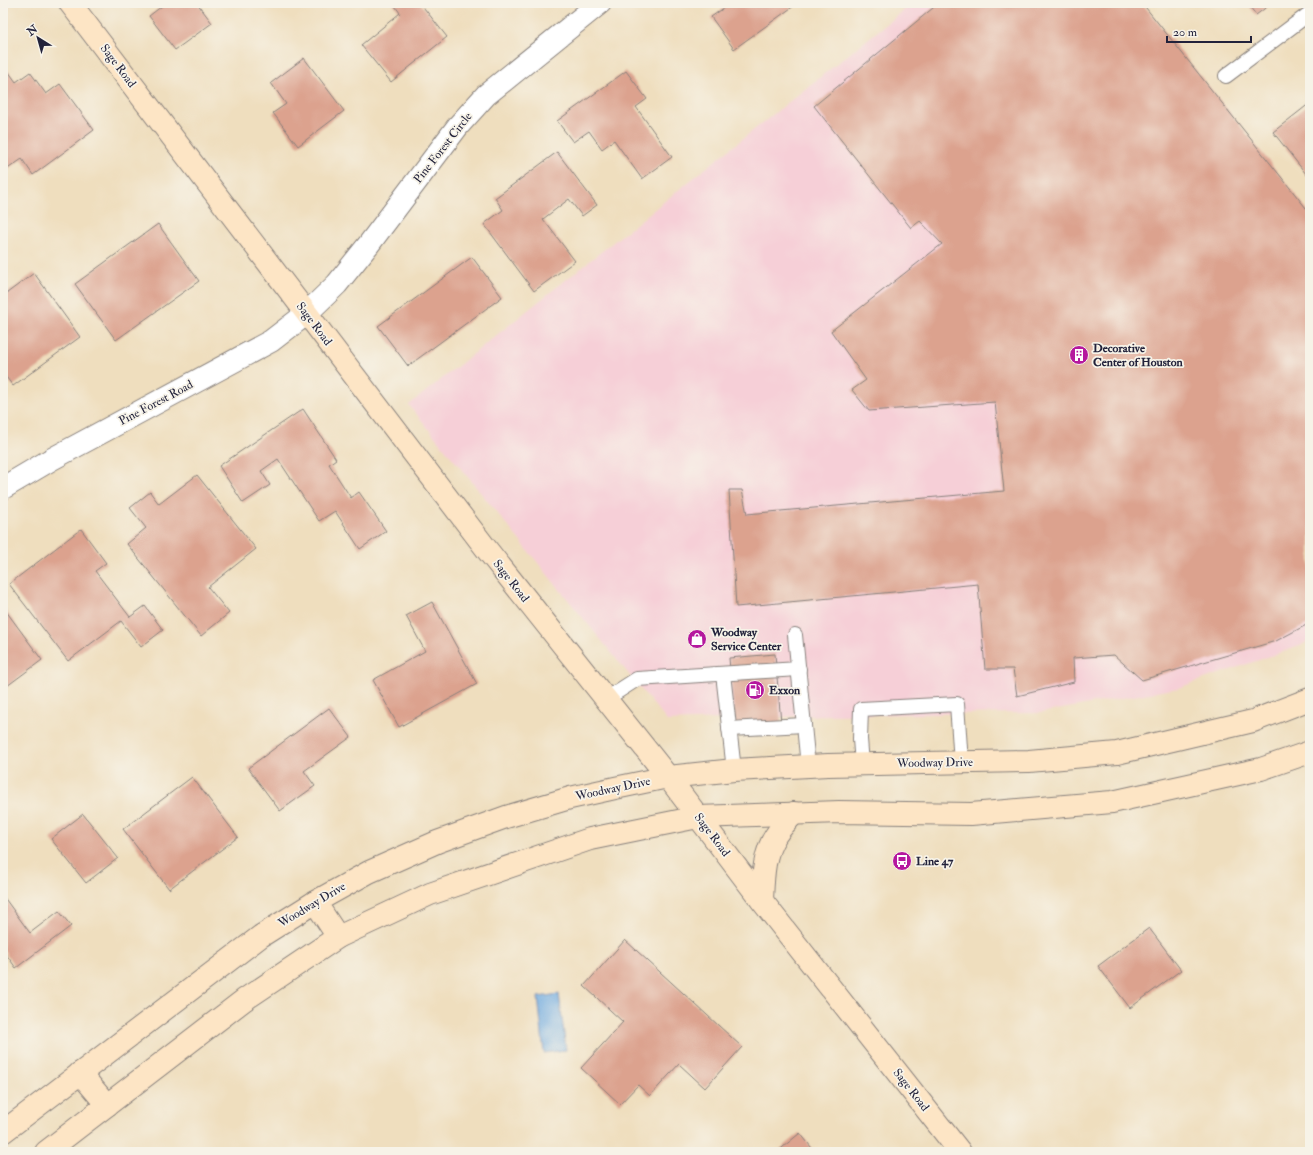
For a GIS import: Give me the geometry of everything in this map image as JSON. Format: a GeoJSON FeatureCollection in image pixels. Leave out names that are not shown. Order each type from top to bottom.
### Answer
{"type":"FeatureCollection","features":[{"type":"Feature","properties":{"kind":"main road","name":"Sage Road"},"geometry":{"type":"LineString","coordinates":[[70,3],[488,551],[668,777],[762,901],[960,1152]]}},
{"type":"Feature","properties":{"kind":"main road","name":"Woodway Drive"},"geometry":{"type":"LineString","coordinates":[[3,1132],[261,936],[315,902],[369,872],[437,842],[506,817],[570,798],[668,777],[734,770],[862,764],[1029,761],[1117,753],[1253,721],[1310,699]]}},
{"type":"Feature","properties":{"kind":"main road"},"geometry":{"type":"LineString","coordinates":[[46,1152],[244,1000],[338,937],[430,894],[590,839],[698,817],[839,812],[971,814],[1112,802],[1261,769],[1310,752]]}},
{"type":"Feature","properties":{"kind":"main road"},"geometry":{"type":"LineString","coordinates":[[762,901],[763,874],[770,845],[776,834],[794,813]]}},
{"type":"Feature","properties":{"kind":"main road"},"geometry":{"type":"LineString","coordinates":[[315,902],[338,937]]}},
{"type":"Feature","properties":{"kind":"main road"},"geometry":{"type":"LineString","coordinates":[[80,1073],[107,1105]]}},
{"type":"Feature","properties":{"kind":"street","name":"Pine Forest Circle"},"geometry":{"type":"LineString","coordinates":[[306,314],[337,284],[458,126],[486,95],[600,3]]}},
{"type":"Feature","properties":{"kind":"street","name":"Pine Forest Road"},"geometry":{"type":"LineString","coordinates":[[3,488],[52,459],[271,341],[306,314]]}},
{"type":"Feature","properties":{"kind":"lane"},"geometry":{"type":"LineString","coordinates":[[1226,76],[1310,13]]}},
{"type":"Feature","properties":{"kind":"lane"},"geometry":{"type":"LineString","coordinates":[[795,635],[808,766]]}},
{"type":"Feature","properties":{"kind":"lane"},"geometry":{"type":"LineString","coordinates":[[606,699],[637,679],[799,669]]}},
{"type":"Feature","properties":{"kind":"lane"},"geometry":{"type":"LineString","coordinates":[[722,674],[734,770]]}},
{"type":"Feature","properties":{"kind":"lane"},"geometry":{"type":"LineString","coordinates":[[862,764],[860,739],[861,709],[957,704],[961,763]]}},
{"type":"Feature","properties":{"kind":"lane"},"geometry":{"type":"LineString","coordinates":[[729,729],[804,725]]}},
{"type":"Feature","properties":{"kind":"shaded area"},"geometry":{"type":"Polygon","coordinates":[[[913,3],[1142,3],[1310,213],[1310,640],[1300,646],[1178,688],[1040,713],[832,715],[667,721],[409,405],[913,3]]]}},
{"type":"Feature","properties":{"kind":"water"},"geometry":{"type":"Polygon","coordinates":[[[559,994],[566,1050],[544,1053],[538,997],[559,994]]]}},
{"type":"Feature","properties":{"kind":"building"},"geometry":{"type":"Polygon","coordinates":[[[166,3],[197,3],[212,23],[175,50],[149,16],[166,3]]]}},
{"type":"Feature","properties":{"kind":"building"},"geometry":{"type":"Polygon","coordinates":[[[393,3],[420,3],[447,37],[391,82],[361,45],[400,13],[393,3]]]}},
{"type":"Feature","properties":{"kind":"building"},"geometry":{"type":"Polygon","coordinates":[[[731,3],[798,3],[734,49],[711,17],[731,3]]]}},
{"type":"Feature","properties":{"kind":"building","name":"Decorative Center of Houston"},"geometry":{"type":"Polygon","coordinates":[[[939,3],[1142,3],[1310,213],[1310,623],[1276,641],[1142,680],[1114,655],[1073,658],[1074,682],[1017,696],[1013,669],[985,669],[978,584],[736,607],[729,490],[742,490],[747,514],[1004,491],[995,402],[869,411],[852,390],[866,380],[831,331],[942,244],[920,221],[911,228],[814,106],[939,3]]]}},
{"type":"Feature","properties":{"kind":"building"},"geometry":{"type":"Polygon","coordinates":[[[1247,3],[1272,3],[1256,15],[1247,3]]]}},
{"type":"Feature","properties":{"kind":"building"},"geometry":{"type":"Polygon","coordinates":[[[304,58],[344,111],[298,146],[273,113],[286,104],[271,83],[304,58]]]}},
{"type":"Feature","properties":{"kind":"building"},"geometry":{"type":"Polygon","coordinates":[[[3,64],[16,82],[30,72],[46,94],[60,84],[94,130],[33,175],[22,159],[6,170],[3,167],[3,64]]]}},
{"type":"Feature","properties":{"kind":"building"},"geometry":{"type":"Polygon","coordinates":[[[626,71],[647,99],[636,107],[672,157],[642,179],[614,140],[602,149],[589,131],[573,142],[557,121],[626,71]]]}},
{"type":"Feature","properties":{"kind":"building"},"geometry":{"type":"Polygon","coordinates":[[[1310,103],[1310,179],[1273,132],[1310,103]]]}},
{"type":"Feature","properties":{"kind":"building"},"geometry":{"type":"Polygon","coordinates":[[[557,152],[597,205],[582,216],[569,199],[543,219],[575,261],[534,291],[484,224],[503,210],[495,198],[557,152]]]}},
{"type":"Feature","properties":{"kind":"building"},"geometry":{"type":"Polygon","coordinates":[[[158,224],[199,281],[116,340],[75,284],[158,224]]]}},
{"type":"Feature","properties":{"kind":"building"},"geometry":{"type":"Polygon","coordinates":[[[472,257],[502,297],[408,366],[378,326],[472,257]]]}},
{"type":"Feature","properties":{"kind":"building"},"geometry":{"type":"Polygon","coordinates":[[[34,273],[80,337],[13,386],[3,373],[3,296],[34,273]]]}},
{"type":"Feature","properties":{"kind":"building"},"geometry":{"type":"Polygon","coordinates":[[[303,409],[336,459],[329,464],[351,498],[359,492],[386,531],[360,549],[335,511],[319,521],[278,459],[261,471],[270,485],[243,503],[219,466],[303,409]]]}},
{"type":"Feature","properties":{"kind":"building"},"geometry":{"type":"Polygon","coordinates":[[[197,475],[256,549],[208,587],[229,613],[201,636],[127,544],[146,528],[130,508],[150,492],[159,504],[197,475]]]}},
{"type":"Feature","properties":{"kind":"building"},"geometry":{"type":"Polygon","coordinates":[[[81,529],[106,563],[95,571],[130,617],[145,606],[163,630],[141,647],[121,621],[68,661],[9,584],[81,529]]]}},
{"type":"Feature","properties":{"kind":"building"},"geometry":{"type":"Polygon","coordinates":[[[432,602],[477,684],[399,727],[373,680],[425,651],[406,616],[432,602]]]}},
{"type":"Feature","properties":{"kind":"building"},"geometry":{"type":"Polygon","coordinates":[[[3,607],[42,660],[3,689],[3,607]]]}},
{"type":"Feature","properties":{"kind":"building","name":"Exxon"},"geometry":{"type":"Polygon","coordinates":[[[775,654],[781,723],[735,727],[729,658],[775,654]]]}},
{"type":"Feature","properties":{"kind":"building"},"geometry":{"type":"Polygon","coordinates":[[[329,708],[351,737],[304,771],[315,786],[280,811],[248,768],[329,708]]]}},
{"type":"Feature","properties":{"kind":"building"},"geometry":{"type":"Polygon","coordinates":[[[192,777],[238,837],[169,889],[123,829],[192,777]]]}},
{"type":"Feature","properties":{"kind":"building"},"geometry":{"type":"Polygon","coordinates":[[[83,814],[118,858],[86,883],[51,839],[83,814]]]}},
{"type":"Feature","properties":{"kind":"building"},"geometry":{"type":"Polygon","coordinates":[[[3,896],[30,933],[59,911],[71,926],[16,968],[3,950],[3,896]]]}},
{"type":"Feature","properties":{"kind":"building"},"geometry":{"type":"Polygon","coordinates":[[[1149,928],[1181,970],[1130,1008],[1098,966],[1149,928]]]}},
{"type":"Feature","properties":{"kind":"building"},"geometry":{"type":"Polygon","coordinates":[[[625,940],[742,1047],[705,1088],[679,1064],[650,1096],[638,1085],[620,1104],[581,1068],[623,1022],[584,986],[625,940]]]}},
{"type":"Feature","properties":{"kind":"building"},"geometry":{"type":"Polygon","coordinates":[[[800,1133],[815,1152],[777,1152],[800,1133]]]}},
{"type":"Feature","properties":{"kind":"place","name":"Decorative Center of Houston"},"geometry":{"type":"Point","coordinates":[1079,355]}},
{"type":"Feature","properties":{"kind":"place","name":"Woodway Service Center"},"geometry":{"type":"Point","coordinates":[697,639]}},
{"type":"Feature","properties":{"kind":"place","name":"Exxon"},"geometry":{"type":"Point","coordinates":[755,690]}},
{"type":"Feature","properties":{"kind":"place","name":"Line 47"},"geometry":{"type":"Point","coordinates":[902,861]}}]}
